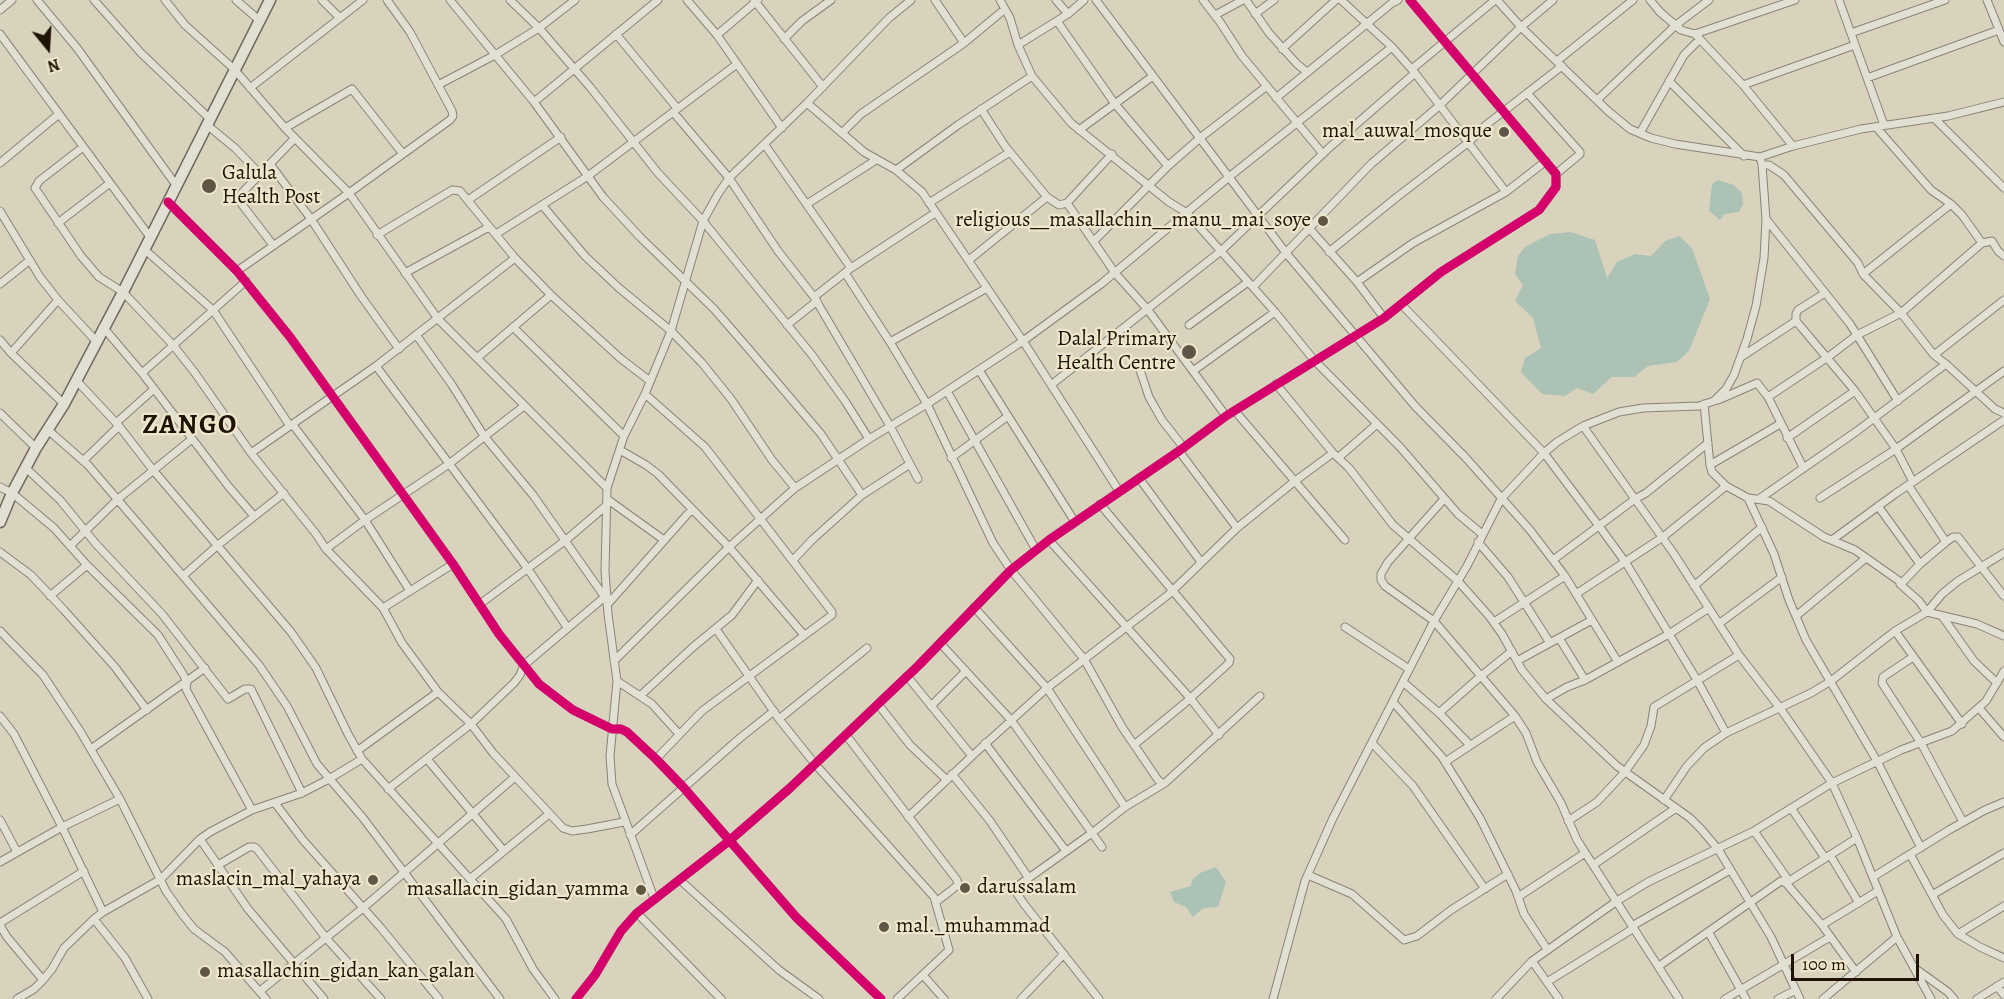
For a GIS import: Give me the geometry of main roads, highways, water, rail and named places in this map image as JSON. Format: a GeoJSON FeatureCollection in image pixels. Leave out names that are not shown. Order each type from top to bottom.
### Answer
{"type":"FeatureCollection","features":[{"type":"Feature","properties":{"kind":"place","name":"mal_auwal_mosque"},"geometry":{"type":"Point","coordinates":[1504,132]}},
{"type":"Feature","properties":{"kind":"place","name":"Galula Health Post"},"geometry":{"type":"Point","coordinates":[209,186]}},
{"type":"Feature","properties":{"kind":"place","name":"religious__masallachin__manu_mai_soye"},"geometry":{"type":"Point","coordinates":[1323,221]}},
{"type":"Feature","properties":{"kind":"place","name":"Dalal Primary Health Centre"},"geometry":{"type":"Point","coordinates":[1189,352]}},
{"type":"Feature","properties":{"kind":"place","name":"maslacin_mal_yahaya"},"geometry":{"type":"Point","coordinates":[373,880]}},
{"type":"Feature","properties":{"kind":"place","name":"darussalam"},"geometry":{"type":"Point","coordinates":[965,888]}},
{"type":"Feature","properties":{"kind":"place","name":"masallacin_gidan_yamma"},"geometry":{"type":"Point","coordinates":[641,890]}},
{"type":"Feature","properties":{"kind":"place","name":"mal._muhammad"},"geometry":{"type":"Point","coordinates":[884,927]}},
{"type":"Feature","properties":{"kind":"place","name":"masallachin_gidan_kan_galan"},"geometry":{"type":"Point","coordinates":[205,972]}},
{"type":"Feature","properties":{"kind":"district","name":"ZANGO"},"geometry":{"type":"Point","coordinates":[190,426]}}]}
